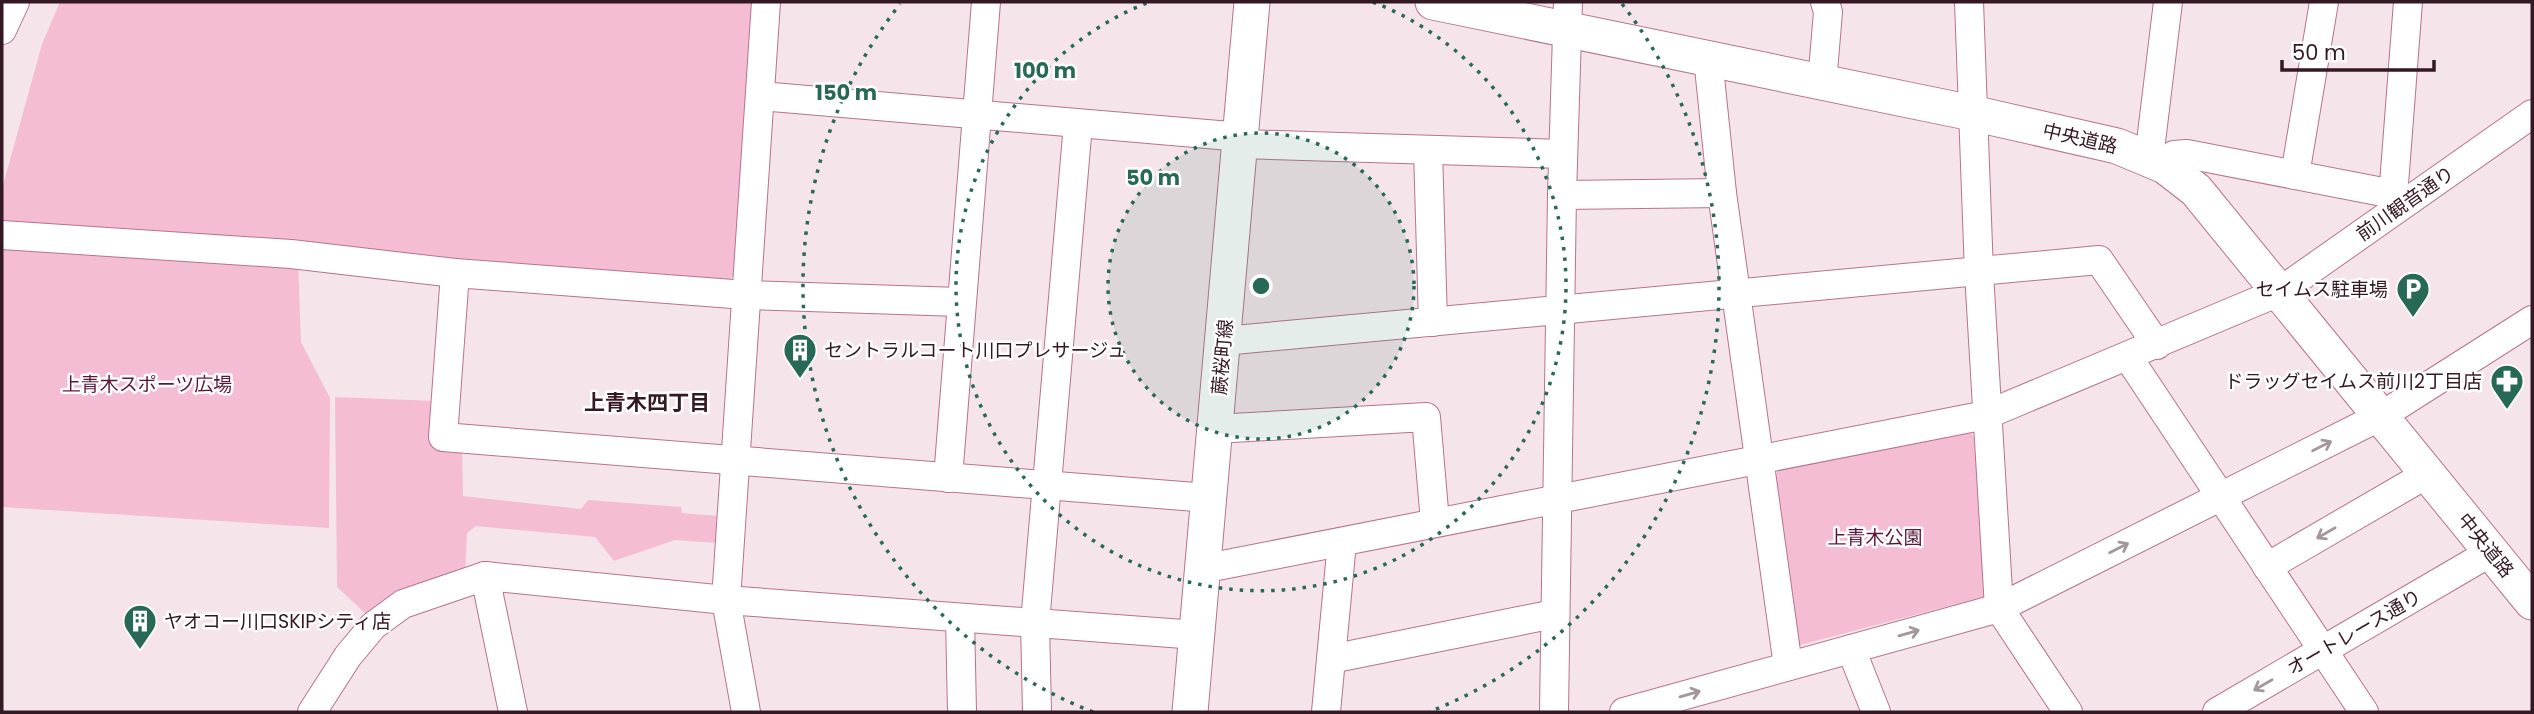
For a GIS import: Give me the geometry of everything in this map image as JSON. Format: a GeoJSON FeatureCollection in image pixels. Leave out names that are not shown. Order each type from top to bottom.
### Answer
{"type":"FeatureCollection","features":[{"type":"Feature","properties":{"kind":"main road","name":"蕨桜町線"},"geometry":{"type":"LineString","coordinates":[[1190,712],[1252,2]]}},
{"type":"Feature","properties":{"kind":"main road","name":"中央道路"},"geometry":{"type":"LineString","coordinates":[[1433,2],[1568,16],[1708,58],[2117,146],[2157,162],[2196,190],[2532,602]]}},
{"type":"Feature","properties":{"kind":"street"},"geometry":{"type":"LineString","coordinates":[[2,30],[15,2]]}},
{"type":"Feature","properties":{"kind":"street"},"geometry":{"type":"LineString","coordinates":[[746,712],[726,600],[766,2]]}},
{"type":"Feature","properties":{"kind":"street"},"geometry":{"type":"LineString","coordinates":[[948,478],[986,2]]}},
{"type":"Feature","properties":{"kind":"street"},"geometry":{"type":"LineString","coordinates":[[1822,83],[1828,12],[1825,2]]}},
{"type":"Feature","properties":{"kind":"street"},"geometry":{"type":"LineString","coordinates":[[1969,2],[1986,415],[1999,608],[2068,712]]}},
{"type":"Feature","properties":{"kind":"street"},"geometry":{"type":"LineString","coordinates":[[2168,2],[2157,162],[2174,155],[2187,154],[2295,175],[2392,203],[2408,2]]}},
{"type":"Feature","properties":{"kind":"street"},"geometry":{"type":"LineString","coordinates":[[2295,175],[2324,2]]}},
{"type":"Feature","properties":{"kind":"street"},"geometry":{"type":"LineString","coordinates":[[1554,712],[1555,497],[1568,16]]}},
{"type":"Feature","properties":{"kind":"street"},"geometry":{"type":"LineString","coordinates":[[1708,58],[1722,193],[1788,666]]}},
{"type":"Feature","properties":{"kind":"street"},"geometry":{"type":"LineString","coordinates":[[760,96],[977,113],[1242,140],[1563,154]]}},
{"type":"Feature","properties":{"kind":"street","name":"前川観音通り"},"geometry":{"type":"LineString","coordinates":[[1202,569],[1555,497],[1986,415],[2128,358],[2279,292],[2392,203],[2532,114]]}},
{"type":"Feature","properties":{"kind":"street"},"geometry":{"type":"LineString","coordinates":[[1037,712],[1035,623],[1078,124]]}},
{"type":"Feature","properties":{"kind":"street"},"geometry":{"type":"LineString","coordinates":[[1428,150],[1433,322]]}},
{"type":"Feature","properties":{"kind":"street"},"geometry":{"type":"LineString","coordinates":[[1562,195],[1722,193]]}},
{"type":"Feature","properties":{"kind":"street"},"geometry":{"type":"LineString","coordinates":[[2,235],[291,254],[455,273],[746,295],[960,302]]}},
{"type":"Feature","properties":{"kind":"street"},"geometry":{"type":"LineString","coordinates":[[1223,341],[2099,260],[2157,345]]}},
{"type":"Feature","properties":{"kind":"street"},"geometry":{"type":"LineString","coordinates":[[455,273],[443,437],[737,458],[1208,498]]}},
{"type":"Feature","properties":{"kind":"street"},"geometry":{"type":"LineString","coordinates":[[1624,712],[1999,608],[2381,416],[2532,320]]}},
{"type":"Feature","properties":{"kind":"street"},"geometry":{"type":"LineString","coordinates":[[2128,358],[2364,712]]}},
{"type":"Feature","properties":{"kind":"street"},"geometry":{"type":"LineString","coordinates":[[1215,429],[1426,417],[1435,522]]}},
{"type":"Feature","properties":{"kind":"street"},"geometry":{"type":"LineString","coordinates":[[2267,567],[2427,474]]}},
{"type":"Feature","properties":{"kind":"street"},"geometry":{"type":"LineString","coordinates":[[1326,712],[1342,542]]}},
{"type":"Feature","properties":{"kind":"street","name":"オートレース通り"},"geometry":{"type":"LineString","coordinates":[[2217,712],[2491,552]]}},
{"type":"Feature","properties":{"kind":"street"},"geometry":{"type":"LineString","coordinates":[[485,576],[513,712]]}},
{"type":"Feature","properties":{"kind":"street"},"geometry":{"type":"LineString","coordinates":[[312,712],[348,656],[373,626],[403,604],[485,576],[726,600],[1197,635]]}},
{"type":"Feature","properties":{"kind":"street"},"geometry":{"type":"LineString","coordinates":[[1331,659],[1554,614]]}},
{"type":"Feature","properties":{"kind":"street"},"geometry":{"type":"LineString","coordinates":[[960,618],[962,712]]}},
{"type":"Feature","properties":{"kind":"street"},"geometry":{"type":"LineString","coordinates":[[1851,649],[1876,712]]}},
{"type":"Feature","properties":{"kind":"green space"},"geometry":{"type":"Polygon","coordinates":[[[60,2],[754,2],[736,273],[724,284],[2,226],[2,189],[42,44],[60,2]]]}},
{"type":"Feature","properties":{"kind":"green space","name":"上青木スポーツ広場"},"geometry":{"type":"Polygon","coordinates":[[[2,242],[298,262],[301,342],[330,398],[329,528],[2,507],[2,242]]]}},
{"type":"Feature","properties":{"kind":"green space"},"geometry":{"type":"Polygon","coordinates":[[[335,397],[435,401],[462,449],[463,496],[581,509],[588,500],[681,507],[682,513],[719,516],[717,543],[675,540],[614,561],[595,537],[476,526],[467,533],[465,574],[426,582],[368,616],[337,587],[335,397]]]}},
{"type":"Feature","properties":{"kind":"green space","name":"上青木公園"},"geometry":{"type":"Polygon","coordinates":[[[1969,431],[1979,443],[1987,587],[1983,597],[1800,645],[1793,637],[1773,480],[1780,467],[1969,431]]]}},
{"type":"Feature","properties":{"kind":"place","name":"セイムス駐車場"},"geometry":{"type":"Point","coordinates":[2413,319]}},
{"type":"Feature","properties":{"kind":"place","name":"セントラルコート川口プレサージュ"},"geometry":{"type":"Point","coordinates":[800,380]}},
{"type":"Feature","properties":{"kind":"place","name":"ドラッグセイムス前川2丁目店"},"geometry":{"type":"Point","coordinates":[2507,411]}},
{"type":"Feature","properties":{"kind":"place","name":"ヤオコー川口SKIPシティ店"},"geometry":{"type":"Point","coordinates":[140,651]}},
{"type":"Feature","properties":{"kind":"district","name":"上青木四丁目"},"geometry":{"type":"Point","coordinates":[647,403]}}]}
